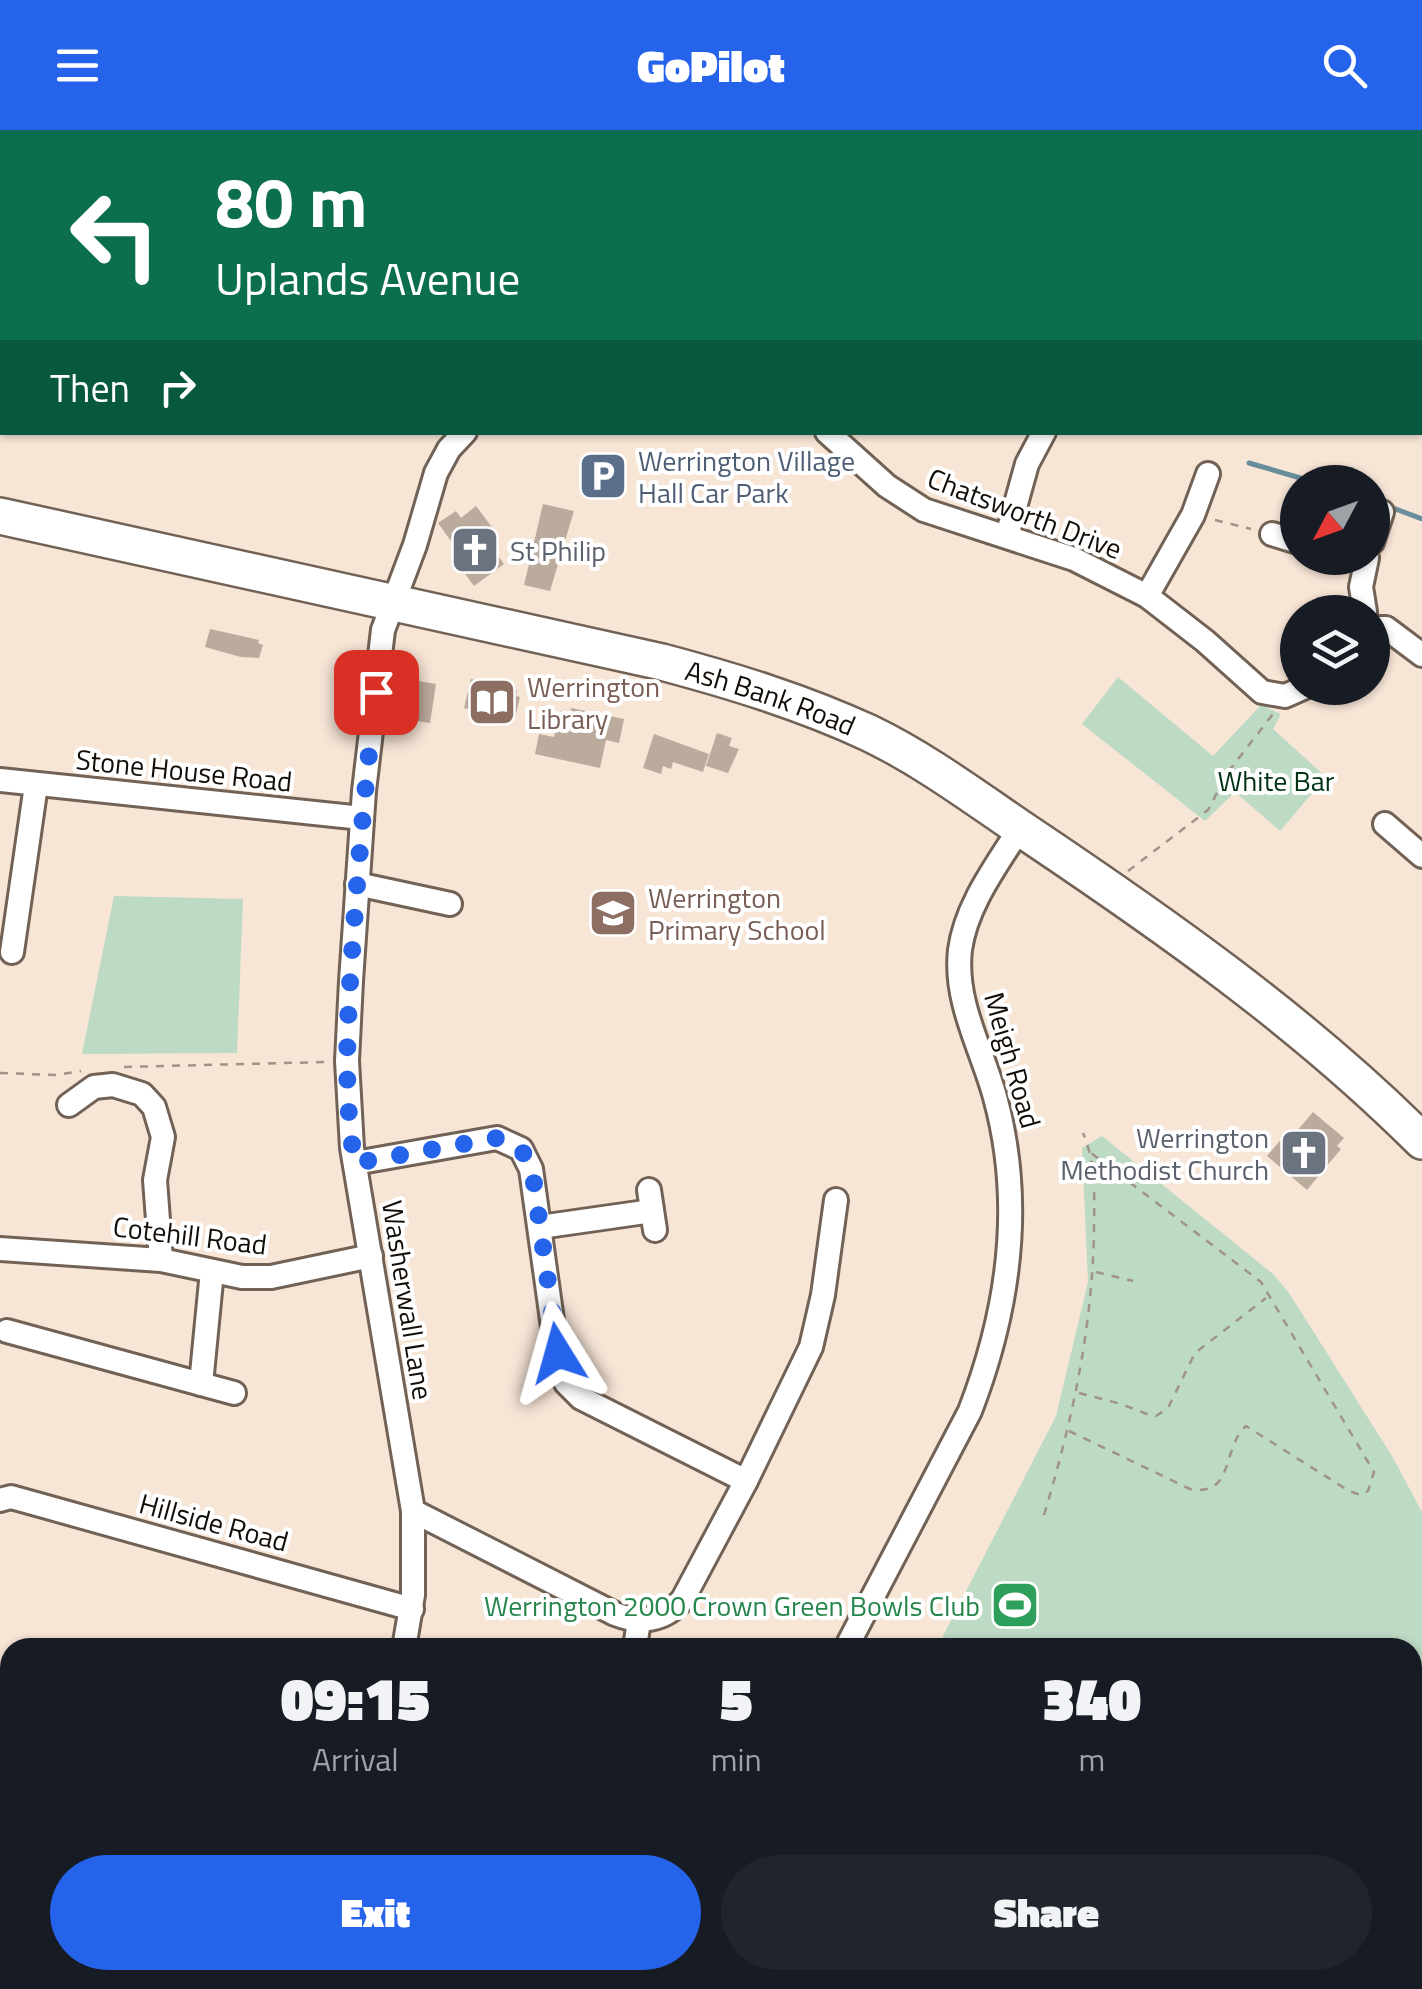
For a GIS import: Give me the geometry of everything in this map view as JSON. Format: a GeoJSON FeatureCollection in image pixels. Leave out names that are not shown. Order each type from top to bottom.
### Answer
{"type":"FeatureCollection","features":[{"type":"Feature","properties":{"kind":"highway","name":"Ash Bank Road"},"geometry":{"type":"LineString","coordinates":[[0,516],[662,662],[748,685],[872,735],[965,790],[1191,948],[1342,1066],[1422,1141]]}},
{"type":"Feature","properties":{"kind":"street","name":"Washerwall Lane"},"geometry":{"type":"LineString","coordinates":[[406,1638],[412,1610],[413,1510],[355,1163],[348,1061],[362,818],[383,630],[415,545],[436,473],[461,435]]}},
{"type":"Feature","properties":{"kind":"street","name":"Chatsworth Drive"},"geometry":{"type":"LineString","coordinates":[[832,435],[887,486],[924,510],[1074,559],[1147,596],[1206,641],[1256,688],[1277,696]]}},
{"type":"Feature","properties":{"kind":"street"},"geometry":{"type":"LineString","coordinates":[[1007,536],[1027,464],[1042,435]]}},
{"type":"Feature","properties":{"kind":"street"},"geometry":{"type":"LineString","coordinates":[[1147,596],[1212,486]]}},
{"type":"Feature","properties":{"kind":"street"},"geometry":{"type":"LineString","coordinates":[[1272,534],[1280,536]]}},
{"type":"Feature","properties":{"kind":"street"},"geometry":{"type":"LineString","coordinates":[[1390,631],[1422,655]]}},
{"type":"Feature","properties":{"kind":"street","name":"Stone House Road"},"geometry":{"type":"LineString","coordinates":[[0,780],[362,818]]}},
{"type":"Feature","properties":{"kind":"street"},"geometry":{"type":"LineString","coordinates":[[12,952],[36,785]]}},
{"type":"Feature","properties":{"kind":"street"},"geometry":{"type":"LineString","coordinates":[[1385,824],[1422,856]]}},
{"type":"Feature","properties":{"kind":"street","name":"Meigh Road"},"geometry":{"type":"LineString","coordinates":[[851,1638],[970,1411],[1002,1308],[1010,1238],[1005,1133],[988,1070],[966,1014],[959,977],[960,948],[980,894],[1020,828]]}},
{"type":"Feature","properties":{"kind":"street"},"geometry":{"type":"LineString","coordinates":[[357,884],[450,904]]}},
{"type":"Feature","properties":{"kind":"street"},"geometry":{"type":"LineString","coordinates":[[79,1088],[122,1086],[142,1094],[159,1115],[163,1137],[155,1180],[162,1260]]}},
{"type":"Feature","properties":{"kind":"street"},"geometry":{"type":"LineString","coordinates":[[355,1163],[482,1140],[506,1140],[521,1149],[530,1162],[558,1363],[572,1391],[746,1481]]}},
{"type":"Feature","properties":{"kind":"street"},"geometry":{"type":"LineString","coordinates":[[413,1510],[615,1614],[638,1620],[664,1616],[683,1598],[746,1481],[810,1348],[823,1295],[836,1200]]}},
{"type":"Feature","properties":{"kind":"street"},"geometry":{"type":"LineString","coordinates":[[540,1227],[652,1210]]}},
{"type":"Feature","properties":{"kind":"street","name":"Cotehill Road"},"geometry":{"type":"LineString","coordinates":[[0,1250],[162,1260],[242,1277],[270,1277],[371,1256]]}},
{"type":"Feature","properties":{"kind":"street"},"geometry":{"type":"LineString","coordinates":[[201,1384],[212,1271]]}},
{"type":"Feature","properties":{"kind":"street"},"geometry":{"type":"LineString","coordinates":[[7,1331],[234,1393]]}},
{"type":"Feature","properties":{"kind":"street","name":"Hillside Road"},"geometry":{"type":"LineString","coordinates":[[0,1500],[10,1498],[47,1507],[412,1610]]}},
{"type":"Feature","properties":{"kind":"street"},"geometry":{"type":"LineString","coordinates":[[636,1638],[638,1620]]}},
{"type":"Feature","properties":{"kind":"path"},"geometry":{"type":"LineString","coordinates":[[1193,515],[1272,534]]}},
{"type":"Feature","properties":{"kind":"path"},"geometry":{"type":"LineString","coordinates":[[1107,886],[1208,810],[1228,772],[1276,710],[1277,696]]}},
{"type":"Feature","properties":{"kind":"path"},"geometry":{"type":"LineString","coordinates":[[111,1068],[348,1061]]}},
{"type":"Feature","properties":{"kind":"path"},"geometry":{"type":"LineString","coordinates":[[0,1073],[56,1075],[79,1088]]}},
{"type":"Feature","properties":{"kind":"path"},"geometry":{"type":"LineString","coordinates":[[1044,1516],[1077,1392],[1093,1272],[1095,1173],[1084,1133]]}},
{"type":"Feature","properties":{"kind":"path"},"geometry":{"type":"LineString","coordinates":[[1069,1431],[1202,1492],[1219,1484],[1238,1434],[1246,1426],[1348,1490],[1361,1494],[1368,1491],[1374,1472],[1269,1296],[1252,1275],[1092,1153]]}},
{"type":"Feature","properties":{"kind":"path"},"geometry":{"type":"LineString","coordinates":[[1093,1272],[1133,1281]]}},
{"type":"Feature","properties":{"kind":"path"},"geometry":{"type":"LineString","coordinates":[[1077,1392],[1147,1414],[1163,1412],[1195,1353],[1269,1296]]}},
{"type":"Feature","properties":{"kind":"green space","name":"White Bar"},"geometry":{"type":"Polygon","coordinates":[[[1118,677],[1213,756],[1261,705],[1281,714],[1273,729],[1326,777],[1280,831],[1235,792],[1205,821],[1082,724],[1118,677]]]}},
{"type":"Feature","properties":{"kind":"green space"},"geometry":{"type":"Polygon","coordinates":[[[114,896],[243,899],[237,1053],[82,1054],[114,896]]]}},
{"type":"Feature","properties":{"kind":"green space"},"geometry":{"type":"Polygon","coordinates":[[[1102,1136],[1273,1274],[1289,1293],[1392,1456],[1422,1512],[1422,1638],[942,1638],[1056,1416],[1088,1282],[1082,1148],[1102,1136]]]}},
{"type":"Feature","properties":{"kind":"building"},"geometry":{"type":"Polygon","coordinates":[[[543,504],[574,511],[550,591],[524,585],[543,504]]]}},
{"type":"Feature","properties":{"kind":"building","name":"St Philip"},"geometry":{"type":"Polygon","coordinates":[[[476,506],[494,530],[484,537],[504,564],[474,586],[460,567],[466,562],[438,523],[456,511],[461,518],[476,506]]]}},
{"type":"Feature","properties":{"kind":"building"},"geometry":{"type":"Polygon","coordinates":[[[210,629],[259,640],[263,645],[259,658],[205,647],[210,629]]]}},
{"type":"Feature","properties":{"kind":"building"},"geometry":{"type":"Polygon","coordinates":[[[401,678],[436,684],[430,723],[395,718],[401,678]]]}},
{"type":"Feature","properties":{"kind":"building","name":"Werrington Library"},"geometry":{"type":"Polygon","coordinates":[[[471,679],[517,690],[516,696],[520,697],[515,718],[504,715],[502,726],[476,719],[478,712],[464,708],[471,679]]]}},
{"type":"Feature","properties":{"kind":"building"},"geometry":{"type":"Polygon","coordinates":[[[571,708],[624,719],[619,743],[606,740],[600,768],[535,754],[539,734],[554,737],[560,711],[570,714],[571,708]]]}},
{"type":"Feature","properties":{"kind":"building"},"geometry":{"type":"Polygon","coordinates":[[[717,733],[732,738],[729,746],[739,749],[728,773],[706,766],[717,733]]]}},
{"type":"Feature","properties":{"kind":"building"},"geometry":{"type":"Polygon","coordinates":[[[654,734],[709,754],[703,772],[673,762],[671,769],[663,766],[661,774],[643,768],[654,734]]]}},
{"type":"Feature","properties":{"kind":"building","name":"Werrington Methodist Church"},"geometry":{"type":"Polygon","coordinates":[[[1313,1112],[1344,1138],[1337,1146],[1341,1149],[1307,1190],[1267,1156],[1313,1112]]]}},
{"type":"Feature","properties":{"kind":"waterway"},"geometry":{"type":"LineString","coordinates":[[1249,463],[1280,472]]}},
{"type":"Feature","properties":{"kind":"waterway"},"geometry":{"type":"LineString","coordinates":[[1390,507],[1422,519]]}},
{"type":"Feature","properties":{"kind":"place","name":"Werrington Village Hall Car Park"},"geometry":{"type":"Point","coordinates":[603,476]}},
{"type":"Feature","properties":{"kind":"place","name":"St Philip"},"geometry":{"type":"Point","coordinates":[475,550]}},
{"type":"Feature","properties":{"kind":"place","name":"Werrington Library"},"geometry":{"type":"Point","coordinates":[492,702]}},
{"type":"Feature","properties":{"kind":"place","name":"Werrington Primary School"},"geometry":{"type":"Point","coordinates":[613,913]}},
{"type":"Feature","properties":{"kind":"place","name":"Werrington Methodist Church"},"geometry":{"type":"Point","coordinates":[1304,1153]}},
{"type":"Feature","properties":{"kind":"place","name":"Werrington 2000 Crown Green Bowls Club"},"geometry":{"type":"Point","coordinates":[1015,1605]}},
{"type":"Feature","properties":{"kind":"route"},"geometry":{"type":"LineString","coordinates":[[376,692],[350,981],[348,1061],[355,1163],[497,1138],[521,1149],[532,1169],[558,1353]]}}]}
